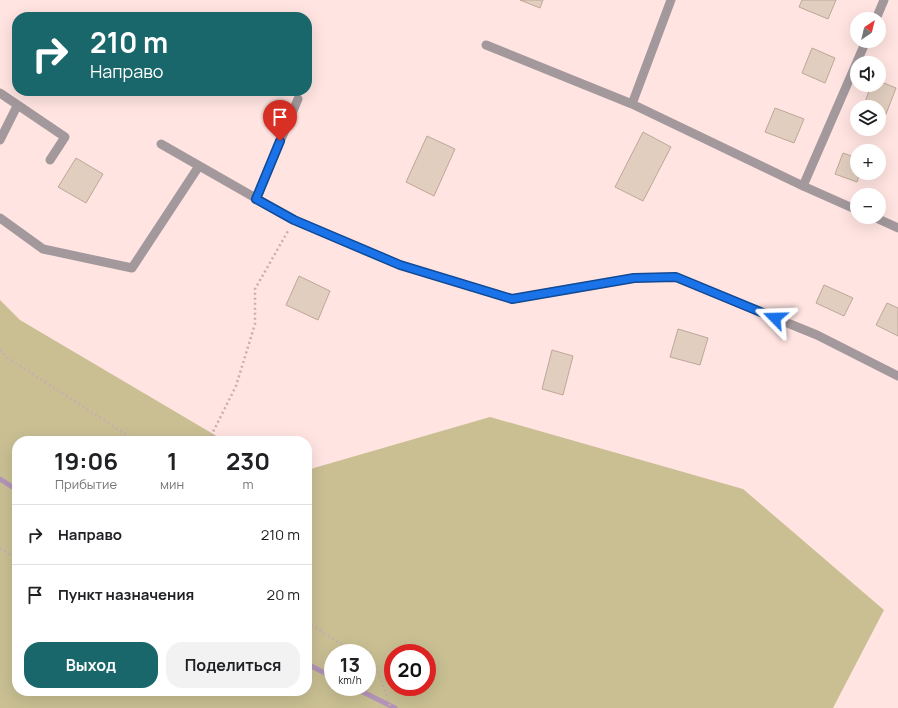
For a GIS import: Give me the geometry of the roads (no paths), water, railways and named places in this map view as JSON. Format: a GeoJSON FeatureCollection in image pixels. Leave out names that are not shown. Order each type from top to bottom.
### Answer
{"type":"FeatureCollection","features":[{"type":"Feature","properties":{"kind":"lane"},"geometry":{"type":"LineString","coordinates":[[632,104],[671,0]]}},
{"type":"Feature","properties":{"kind":"lane"},"geometry":{"type":"LineString","coordinates":[[879,12],[884,0]]}},
{"type":"Feature","properties":{"kind":"lane"},"geometry":{"type":"LineString","coordinates":[[486,45],[632,104],[850,207]]}},
{"type":"Feature","properties":{"kind":"lane"},"geometry":{"type":"LineString","coordinates":[[803,186],[863,48]]}},
{"type":"Feature","properties":{"kind":"lane"},"geometry":{"type":"LineString","coordinates":[[0,93],[17,106],[65,137],[50,160]]}},
{"type":"Feature","properties":{"kind":"lane"},"geometry":{"type":"LineString","coordinates":[[256,199],[298,98]]}},
{"type":"Feature","properties":{"kind":"lane"},"geometry":{"type":"LineString","coordinates":[[0,140],[17,106]]}},
{"type":"Feature","properties":{"kind":"lane"},"geometry":{"type":"LineString","coordinates":[[160,144],[294,220],[400,265],[512,299],[634,278],[676,277],[817,335],[898,376]]}},
{"type":"Feature","properties":{"kind":"lane"},"geometry":{"type":"LineString","coordinates":[[0,218],[43,249],[132,268],[199,166]]}},
{"type":"Feature","properties":{"kind":"lane"},"geometry":{"type":"LineString","coordinates":[[886,222],[898,228]]}},
{"type":"Feature","properties":{"kind":"waterway"},"geometry":{"type":"LineString","coordinates":[[0,479],[12,487]]}},
{"type":"Feature","properties":{"kind":"waterway"},"geometry":{"type":"LineString","coordinates":[[312,666],[324,672]]}},
{"type":"Feature","properties":{"kind":"waterway"},"geometry":{"type":"LineString","coordinates":[[371,696],[395,708]]}}]}
